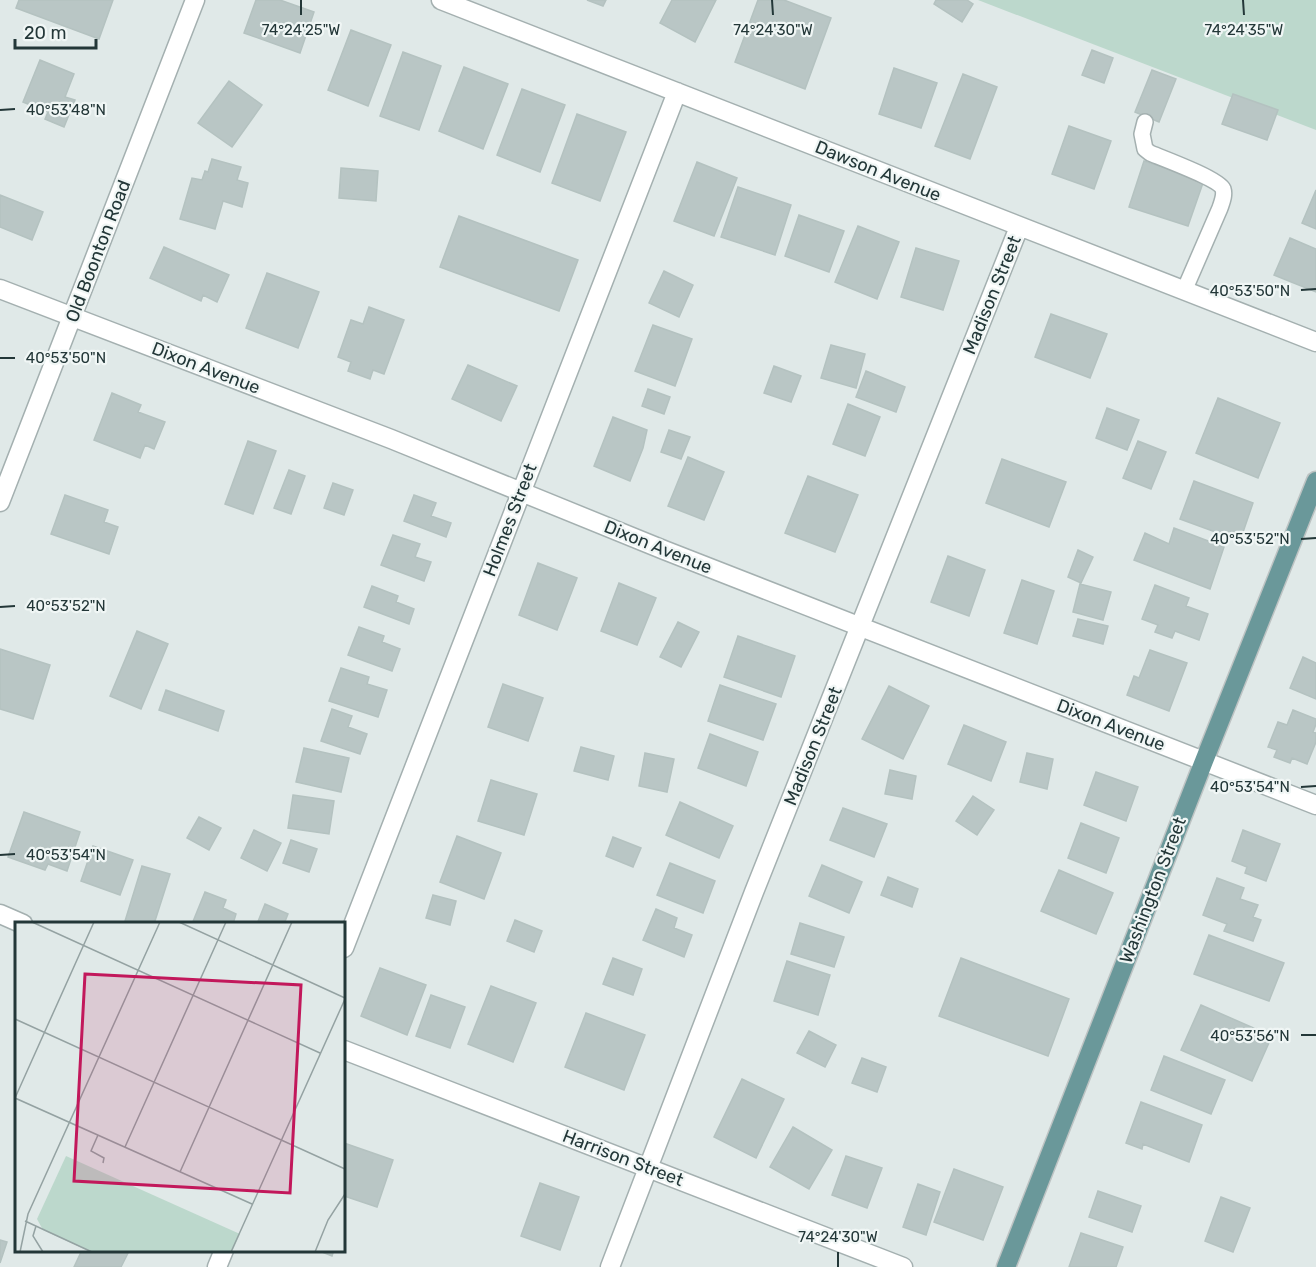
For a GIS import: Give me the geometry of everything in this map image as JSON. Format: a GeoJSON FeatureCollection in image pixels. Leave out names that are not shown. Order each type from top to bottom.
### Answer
{"type":"FeatureCollection","features":[{"type":"Feature","properties":{"kind":"main road","name":"Washington Street"},"geometry":{"type":"LineString","coordinates":[[1006,1267],[1316,481]]}},
{"type":"Feature","properties":{"kind":"street","name":"Old Boonton Road"},"geometry":{"type":"LineString","coordinates":[[0,502],[195,0]]}},
{"type":"Feature","properties":{"kind":"street","name":"Dawson Avenue"},"geometry":{"type":"LineString","coordinates":[[441,0],[1316,342]]}},
{"type":"Feature","properties":{"kind":"street","name":"Holmes Street"},"geometry":{"type":"LineString","coordinates":[[345,945],[677,92]]}},
{"type":"Feature","properties":{"kind":"street","name":"Madison Street"},"geometry":{"type":"LineString","coordinates":[[610,1267],[754,892],[1019,227]]}},
{"type":"Feature","properties":{"kind":"street","name":"Dixon Avenue"},"geometry":{"type":"LineString","coordinates":[[0,290],[391,439],[664,550],[1316,805]]}},
{"type":"Feature","properties":{"kind":"street"},"geometry":{"type":"LineString","coordinates":[[0,914],[18,922]]}},
{"type":"Feature","properties":{"kind":"street","name":"Harrison Street"},"geometry":{"type":"LineString","coordinates":[[345,1050],[903,1267]]}},
{"type":"Feature","properties":{"kind":"street"},"geometry":{"type":"LineString","coordinates":[[217,1267],[224,1252]]}},
{"type":"Feature","properties":{"kind":"lane"},"geometry":{"type":"LineString","coordinates":[[1145,122],[1143,134],[1145,149],[1204,176],[1221,185],[1223,190],[1224,197],[1220,208],[1184,291]]}},
{"type":"Feature","properties":{"kind":"green space"},"geometry":{"type":"Polygon","coordinates":[[[978,0],[1316,0],[1316,130],[978,0]]]}},
{"type":"Feature","properties":{"kind":"building"},"geometry":{"type":"Polygon","coordinates":[[[19,0],[113,0],[99,39],[16,8],[19,0]]]}},
{"type":"Feature","properties":{"kind":"building"},"geometry":{"type":"Polygon","coordinates":[[[256,0],[280,0],[314,12],[300,53],[244,33],[256,0]]]}},
{"type":"Feature","properties":{"kind":"building"},"geometry":{"type":"Polygon","coordinates":[[[587,0],[606,0],[603,6],[587,0]]]}},
{"type":"Feature","properties":{"kind":"building"},"geometry":{"type":"Polygon","coordinates":[[[672,0],[716,0],[695,42],[660,23],[672,0]]]}},
{"type":"Feature","properties":{"kind":"building"},"geometry":{"type":"Polygon","coordinates":[[[758,0],[784,0],[831,18],[805,89],[735,62],[758,0]]]}},
{"type":"Feature","properties":{"kind":"building"},"geometry":{"type":"Polygon","coordinates":[[[936,0],[967,0],[973,4],[962,22],[934,4],[936,0]]]}},
{"type":"Feature","properties":{"kind":"building"},"geometry":{"type":"Polygon","coordinates":[[[351,30],[391,45],[368,106],[328,90],[351,30]]]}},
{"type":"Feature","properties":{"kind":"building"},"geometry":{"type":"Polygon","coordinates":[[[1092,50],[1113,58],[1104,83],[1082,75],[1092,50]]]}},
{"type":"Feature","properties":{"kind":"building"},"geometry":{"type":"Polygon","coordinates":[[[403,52],[441,66],[419,130],[380,116],[403,52]]]}},
{"type":"Feature","properties":{"kind":"building"},"geometry":{"type":"Polygon","coordinates":[[[40,60],[74,74],[65,97],[75,100],[64,127],[45,119],[48,112],[23,102],[40,60]]]}},
{"type":"Feature","properties":{"kind":"building"},"geometry":{"type":"Polygon","coordinates":[[[464,67],[508,84],[483,149],[439,131],[464,67]]]}},
{"type":"Feature","properties":{"kind":"building"},"geometry":{"type":"Polygon","coordinates":[[[894,68],[937,83],[921,128],[879,114],[894,68]]]}},
{"type":"Feature","properties":{"kind":"building"},"geometry":{"type":"Polygon","coordinates":[[[1152,70],[1176,79],[1159,122],[1135,112],[1152,70]]]}},
{"type":"Feature","properties":{"kind":"building"},"geometry":{"type":"Polygon","coordinates":[[[963,74],[997,87],[970,159],[935,146],[963,74]]]}},
{"type":"Feature","properties":{"kind":"building"},"geometry":{"type":"Polygon","coordinates":[[[229,81],[262,105],[232,147],[198,123],[229,81]]]}},
{"type":"Feature","properties":{"kind":"building"},"geometry":{"type":"Polygon","coordinates":[[[522,89],[565,105],[540,172],[497,155],[522,89]]]}},
{"type":"Feature","properties":{"kind":"building"},"geometry":{"type":"Polygon","coordinates":[[[1233,94],[1278,110],[1267,140],[1222,124],[1233,94]]]}},
{"type":"Feature","properties":{"kind":"building"},"geometry":{"type":"Polygon","coordinates":[[[577,114],[626,132],[600,201],[552,183],[577,114]]]}},
{"type":"Feature","properties":{"kind":"building"},"geometry":{"type":"Polygon","coordinates":[[[1069,126],[1111,141],[1094,189],[1052,174],[1069,126]]]}},
{"type":"Feature","properties":{"kind":"building"},"geometry":{"type":"Polygon","coordinates":[[[212,159],[241,167],[237,180],[248,183],[242,207],[223,201],[215,229],[180,219],[192,178],[202,180],[205,171],[208,172],[212,159]]]}},
{"type":"Feature","properties":{"kind":"building"},"geometry":{"type":"Polygon","coordinates":[[[1144,161],[1204,180],[1188,226],[1129,207],[1144,161]]]}},
{"type":"Feature","properties":{"kind":"building"},"geometry":{"type":"Polygon","coordinates":[[[697,162],[737,178],[714,236],[674,221],[697,162]]]}},
{"type":"Feature","properties":{"kind":"building"},"geometry":{"type":"Polygon","coordinates":[[[341,168],[378,171],[376,201],[339,198],[341,168]]]}},
{"type":"Feature","properties":{"kind":"building"},"geometry":{"type":"Polygon","coordinates":[[[738,187],[791,205],[775,255],[721,237],[738,187]]]}},
{"type":"Feature","properties":{"kind":"building"},"geometry":{"type":"Polygon","coordinates":[[[1316,190],[1316,229],[1302,223],[1316,190]]]}},
{"type":"Feature","properties":{"kind":"building"},"geometry":{"type":"Polygon","coordinates":[[[0,195],[43,212],[32,240],[0,227],[0,195]]]}},
{"type":"Feature","properties":{"kind":"building"},"geometry":{"type":"Polygon","coordinates":[[[799,215],[844,231],[829,272],[785,256],[799,215]]]}},
{"type":"Feature","properties":{"kind":"building"},"geometry":{"type":"Polygon","coordinates":[[[459,216],[578,260],[559,311],[440,267],[459,216]]]}},
{"type":"Feature","properties":{"kind":"building"},"geometry":{"type":"Polygon","coordinates":[[[858,226],[899,242],[877,299],[835,282],[858,226]]]}},
{"type":"Feature","properties":{"kind":"building"},"geometry":{"type":"Polygon","coordinates":[[[1290,238],[1316,249],[1316,292],[1274,275],[1290,238]]]}},
{"type":"Feature","properties":{"kind":"building"},"geometry":{"type":"Polygon","coordinates":[[[164,247],[229,275],[217,302],[203,295],[201,301],[150,278],[164,247]]]}},
{"type":"Feature","properties":{"kind":"building"},"geometry":{"type":"Polygon","coordinates":[[[916,248],[959,261],[943,310],[901,297],[916,248]]]}},
{"type":"Feature","properties":{"kind":"building"},"geometry":{"type":"Polygon","coordinates":[[[664,271],[693,285],[679,317],[649,303],[664,271]]]}},
{"type":"Feature","properties":{"kind":"building"},"geometry":{"type":"Polygon","coordinates":[[[267,273],[319,292],[298,348],[246,328],[267,273]]]}},
{"type":"Feature","properties":{"kind":"building"},"geometry":{"type":"Polygon","coordinates":[[[369,307],[404,320],[384,374],[373,370],[370,379],[348,371],[351,362],[338,357],[351,320],[363,324],[369,307]]]}},
{"type":"Feature","properties":{"kind":"building"},"geometry":{"type":"Polygon","coordinates":[[[1051,314],[1107,334],[1090,378],[1035,357],[1051,314]]]}},
{"type":"Feature","properties":{"kind":"building"},"geometry":{"type":"Polygon","coordinates":[[[653,325],[692,339],[675,386],[635,371],[653,325]]]}},
{"type":"Feature","properties":{"kind":"building"},"geometry":{"type":"Polygon","coordinates":[[[831,345],[865,354],[856,388],[821,378],[831,345]]]}},
{"type":"Feature","properties":{"kind":"building"},"geometry":{"type":"Polygon","coordinates":[[[468,365],[517,386],[501,421],[452,399],[468,365]]]}},
{"type":"Feature","properties":{"kind":"building"},"geometry":{"type":"Polygon","coordinates":[[[774,366],[801,376],[791,402],[764,393],[774,366]]]}},
{"type":"Feature","properties":{"kind":"building"},"geometry":{"type":"Polygon","coordinates":[[[866,371],[905,387],[896,412],[856,397],[866,371]]]}},
{"type":"Feature","properties":{"kind":"building"},"geometry":{"type":"Polygon","coordinates":[[[648,389],[670,397],[664,414],[642,406],[648,389]]]}},
{"type":"Feature","properties":{"kind":"building"},"geometry":{"type":"Polygon","coordinates":[[[112,393],[141,405],[138,412],[165,422],[154,449],[145,445],[140,458],[94,440],[112,393]]]}},
{"type":"Feature","properties":{"kind":"building"},"geometry":{"type":"Polygon","coordinates":[[[1218,398],[1280,423],[1258,478],[1196,453],[1218,398]]]}},
{"type":"Feature","properties":{"kind":"building"},"geometry":{"type":"Polygon","coordinates":[[[848,404],[880,417],[865,456],[833,444],[848,404]]]}},
{"type":"Feature","properties":{"kind":"building"},"geometry":{"type":"Polygon","coordinates":[[[1107,408],[1139,420],[1127,450],[1096,438],[1107,408]]]}},
{"type":"Feature","properties":{"kind":"building"},"geometry":{"type":"Polygon","coordinates":[[[613,417],[647,430],[643,448],[630,481],[594,466],[613,417]]]}},
{"type":"Feature","properties":{"kind":"building"},"geometry":{"type":"Polygon","coordinates":[[[669,430],[690,437],[681,459],[661,452],[669,430]]]}},
{"type":"Feature","properties":{"kind":"building"},"geometry":{"type":"Polygon","coordinates":[[[248,441],[276,451],[253,514],[225,504],[248,441]]]}},
{"type":"Feature","properties":{"kind":"building"},"geometry":{"type":"Polygon","coordinates":[[[1138,441],[1166,452],[1151,489],[1123,478],[1138,441]]]}},
{"type":"Feature","properties":{"kind":"building"},"geometry":{"type":"Polygon","coordinates":[[[688,457],[724,472],[704,520],[668,506],[688,457]]]}},
{"type":"Feature","properties":{"kind":"building"},"geometry":{"type":"Polygon","coordinates":[[[1002,459],[1066,482],[1049,527],[986,503],[1002,459]]]}},
{"type":"Feature","properties":{"kind":"building"},"geometry":{"type":"Polygon","coordinates":[[[289,470],[305,476],[291,514],[274,508],[289,470]]]}},
{"type":"Feature","properties":{"kind":"building"},"geometry":{"type":"Polygon","coordinates":[[[808,476],[858,495],[835,552],[785,533],[808,476]]]}},
{"type":"Feature","properties":{"kind":"building"},"geometry":{"type":"Polygon","coordinates":[[[1194,481],[1253,503],[1240,541],[1180,519],[1194,481]]]}},
{"type":"Feature","properties":{"kind":"building"},"geometry":{"type":"Polygon","coordinates":[[[333,483],[353,490],[344,515],[324,508],[333,483]]]}},
{"type":"Feature","properties":{"kind":"building"},"geometry":{"type":"Polygon","coordinates":[[[65,495],[108,510],[104,522],[118,527],[109,554],[51,534],[65,495]]]}},
{"type":"Feature","properties":{"kind":"building"},"geometry":{"type":"Polygon","coordinates":[[[414,495],[436,503],[431,516],[451,523],[446,537],[404,521],[414,495]]]}},
{"type":"Feature","properties":{"kind":"building"},"geometry":{"type":"Polygon","coordinates":[[[1174,528],[1224,547],[1210,589],[1134,560],[1145,533],[1169,544],[1174,528]]]}},
{"type":"Feature","properties":{"kind":"building"},"geometry":{"type":"Polygon","coordinates":[[[393,535],[420,544],[415,557],[431,562],[424,581],[381,565],[393,535]]]}},
{"type":"Feature","properties":{"kind":"building"},"geometry":{"type":"Polygon","coordinates":[[[1078,550],[1093,557],[1081,583],[1068,577],[1078,550]]]}},
{"type":"Feature","properties":{"kind":"building"},"geometry":{"type":"Polygon","coordinates":[[[948,556],[985,570],[969,616],[931,602],[948,556]]]}},
{"type":"Feature","properties":{"kind":"building"},"geometry":{"type":"Polygon","coordinates":[[[538,563],[577,578],[557,630],[519,615],[538,563]]]}},
{"type":"Feature","properties":{"kind":"building"},"geometry":{"type":"Polygon","coordinates":[[[1022,580],[1054,591],[1037,644],[1004,633],[1022,580]]]}},
{"type":"Feature","properties":{"kind":"building"},"geometry":{"type":"Polygon","coordinates":[[[619,583],[656,598],[637,645],[601,631],[619,583]]]}},
{"type":"Feature","properties":{"kind":"building"},"geometry":{"type":"Polygon","coordinates":[[[1080,584],[1111,592],[1103,620],[1073,612],[1080,584]]]}},
{"type":"Feature","properties":{"kind":"building"},"geometry":{"type":"Polygon","coordinates":[[[1155,585],[1189,598],[1186,606],[1208,614],[1199,640],[1175,631],[1172,638],[1155,632],[1158,625],[1142,619],[1155,585]]]}},
{"type":"Feature","properties":{"kind":"building"},"geometry":{"type":"Polygon","coordinates":[[[372,586],[398,596],[396,602],[414,609],[409,624],[364,607],[372,586]]]}},
{"type":"Feature","properties":{"kind":"building"},"geometry":{"type":"Polygon","coordinates":[[[1078,619],[1108,626],[1103,644],[1073,636],[1078,619]]]}},
{"type":"Feature","properties":{"kind":"building"},"geometry":{"type":"Polygon","coordinates":[[[678,622],[699,632],[681,667],[660,657],[678,622]]]}},
{"type":"Feature","properties":{"kind":"building"},"geometry":{"type":"Polygon","coordinates":[[[359,627],[384,636],[382,642],[400,649],[392,671],[348,655],[359,627]]]}},
{"type":"Feature","properties":{"kind":"building"},"geometry":{"type":"Polygon","coordinates":[[[137,631],[168,644],[141,709],[110,696],[137,631]]]}},
{"type":"Feature","properties":{"kind":"building"},"geometry":{"type":"Polygon","coordinates":[[[738,636],[795,656],[781,697],[724,677],[738,636]]]}},
{"type":"Feature","properties":{"kind":"building"},"geometry":{"type":"Polygon","coordinates":[[[0,649],[50,665],[33,719],[0,709],[0,649]]]}},
{"type":"Feature","properties":{"kind":"building"},"geometry":{"type":"Polygon","coordinates":[[[1150,650],[1187,663],[1169,711],[1127,695],[1134,676],[1139,678],[1150,650]]]}},
{"type":"Feature","properties":{"kind":"building"},"geometry":{"type":"Polygon","coordinates":[[[1303,657],[1316,663],[1316,699],[1290,688],[1303,657]]]}},
{"type":"Feature","properties":{"kind":"building"},"geometry":{"type":"Polygon","coordinates":[[[341,668],[369,677],[367,684],[387,690],[378,717],[329,701],[341,668]]]}},
{"type":"Feature","properties":{"kind":"building"},"geometry":{"type":"Polygon","coordinates":[[[503,684],[543,698],[528,741],[488,727],[503,684]]]}},
{"type":"Feature","properties":{"kind":"building"},"geometry":{"type":"Polygon","coordinates":[[[720,685],[776,704],[763,740],[708,721],[720,685]]]}},
{"type":"Feature","properties":{"kind":"building"},"geometry":{"type":"Polygon","coordinates":[[[889,686],[929,706],[903,759],[862,739],[889,686]]]}},
{"type":"Feature","properties":{"kind":"building"},"geometry":{"type":"Polygon","coordinates":[[[166,690],[224,711],[218,731],[159,710],[166,690]]]}},
{"type":"Feature","properties":{"kind":"building"},"geometry":{"type":"Polygon","coordinates":[[[332,709],[352,716],[348,727],[367,734],[360,754],[321,741],[332,709]]]}},
{"type":"Feature","properties":{"kind":"building"},"geometry":{"type":"Polygon","coordinates":[[[1293,710],[1316,719],[1313,732],[1316,733],[1316,742],[1307,764],[1292,758],[1290,763],[1274,757],[1277,750],[1268,747],[1278,722],[1287,725],[1293,710]]]}},
{"type":"Feature","properties":{"kind":"building"},"geometry":{"type":"Polygon","coordinates":[[[964,725],[1006,742],[991,781],[948,764],[964,725]]]}},
{"type":"Feature","properties":{"kind":"building"},"geometry":{"type":"Polygon","coordinates":[[[710,734],[758,752],[746,786],[698,768],[710,734]]]}},
{"type":"Feature","properties":{"kind":"building"},"geometry":{"type":"Polygon","coordinates":[[[581,747],[614,756],[608,780],[574,771],[581,747]]]}},
{"type":"Feature","properties":{"kind":"building"},"geometry":{"type":"Polygon","coordinates":[[[304,748],[349,758],[341,792],[296,782],[304,748]]]}},
{"type":"Feature","properties":{"kind":"building"},"geometry":{"type":"Polygon","coordinates":[[[645,753],[674,759],[667,792],[639,786],[645,753]]]}},
{"type":"Feature","properties":{"kind":"building"},"geometry":{"type":"Polygon","coordinates":[[[1027,753],[1053,759],[1047,789],[1020,782],[1027,753]]]}},
{"type":"Feature","properties":{"kind":"building"},"geometry":{"type":"Polygon","coordinates":[[[890,770],[916,776],[912,799],[885,794],[890,770]]]}},
{"type":"Feature","properties":{"kind":"building"},"geometry":{"type":"Polygon","coordinates":[[[1096,772],[1138,787],[1126,821],[1084,805],[1096,772]]]}},
{"type":"Feature","properties":{"kind":"building"},"geometry":{"type":"Polygon","coordinates":[[[491,780],[537,794],[524,835],[478,821],[491,780]]]}},
{"type":"Feature","properties":{"kind":"building"},"geometry":{"type":"Polygon","coordinates":[[[293,795],[334,801],[329,834],[288,828],[293,795]]]}},
{"type":"Feature","properties":{"kind":"building"},"geometry":{"type":"Polygon","coordinates":[[[973,796],[994,810],[977,835],[956,821],[973,796]]]}},
{"type":"Feature","properties":{"kind":"building"},"geometry":{"type":"Polygon","coordinates":[[[680,802],[733,826],[719,858],[666,835],[680,802]]]}},
{"type":"Feature","properties":{"kind":"building"},"geometry":{"type":"Polygon","coordinates":[[[843,808],[887,824],[874,857],[830,840],[843,808]]]}},
{"type":"Feature","properties":{"kind":"building"},"geometry":{"type":"Polygon","coordinates":[[[24,812],[80,832],[67,871],[48,864],[45,870],[8,857],[24,812]]]}},
{"type":"Feature","properties":{"kind":"building"},"geometry":{"type":"Polygon","coordinates":[[[199,817],[221,828],[209,850],[187,838],[199,817]]]}},
{"type":"Feature","properties":{"kind":"building"},"geometry":{"type":"Polygon","coordinates":[[[1081,823],[1119,838],[1106,873],[1068,858],[1081,823]]]}},
{"type":"Feature","properties":{"kind":"building"},"geometry":{"type":"Polygon","coordinates":[[[254,830],[281,843],[267,871],[241,858],[254,830]]]}},
{"type":"Feature","properties":{"kind":"building"},"geometry":{"type":"Polygon","coordinates":[[[1243,830],[1280,844],[1266,881],[1245,873],[1247,867],[1232,861],[1243,830]]]}},
{"type":"Feature","properties":{"kind":"building"},"geometry":{"type":"Polygon","coordinates":[[[457,836],[501,853],[484,899],[440,882],[457,836]]]}},
{"type":"Feature","properties":{"kind":"building"},"geometry":{"type":"Polygon","coordinates":[[[613,837],[641,848],[633,867],[606,856],[613,837]]]}},
{"type":"Feature","properties":{"kind":"building"},"geometry":{"type":"Polygon","coordinates":[[[291,840],[317,849],[309,872],[283,863],[291,840]]]}},
{"type":"Feature","properties":{"kind":"building"},"geometry":{"type":"Polygon","coordinates":[[[93,846],[133,860],[120,895],[81,881],[93,846]]]}},
{"type":"Feature","properties":{"kind":"building"},"geometry":{"type":"Polygon","coordinates":[[[670,863],[715,881],[703,913],[657,895],[670,863]]]}},
{"type":"Feature","properties":{"kind":"building"},"geometry":{"type":"Polygon","coordinates":[[[822,865],[862,882],[849,913],[809,896],[822,865]]]}},
{"type":"Feature","properties":{"kind":"building"},"geometry":{"type":"Polygon","coordinates":[[[142,866],[170,874],[155,922],[125,921],[142,866]]]}},
{"type":"Feature","properties":{"kind":"building"},"geometry":{"type":"Polygon","coordinates":[[[1059,870],[1113,893],[1096,934],[1041,911],[1059,870]]]}},
{"type":"Feature","properties":{"kind":"building"},"geometry":{"type":"Polygon","coordinates":[[[888,877],[918,889],[912,907],[881,895],[888,877]]]}},
{"type":"Feature","properties":{"kind":"building"},"geometry":{"type":"Polygon","coordinates":[[[1217,878],[1244,888],[1240,899],[1258,905],[1253,917],[1261,920],[1253,941],[1224,931],[1227,924],[1203,915],[1217,878]]]}},
{"type":"Feature","properties":{"kind":"building"},"geometry":{"type":"Polygon","coordinates":[[[205,892],[226,900],[223,908],[236,914],[234,922],[193,922],[205,892]]]}},
{"type":"Feature","properties":{"kind":"building"},"geometry":{"type":"Polygon","coordinates":[[[433,895],[456,901],[450,925],[426,918],[433,895]]]}},
{"type":"Feature","properties":{"kind":"building"},"geometry":{"type":"Polygon","coordinates":[[[265,904],[288,914],[285,922],[258,922],[265,904]]]}},
{"type":"Feature","properties":{"kind":"building"},"geometry":{"type":"Polygon","coordinates":[[[656,909],[677,918],[674,928],[692,935],[684,957],[643,940],[656,909]]]}},
{"type":"Feature","properties":{"kind":"building"},"geometry":{"type":"Polygon","coordinates":[[[515,920],[542,931],[534,952],[507,941],[515,920]]]}},
{"type":"Feature","properties":{"kind":"building"},"geometry":{"type":"Polygon","coordinates":[[[800,923],[844,937],[834,967],[791,954],[800,923]]]}},
{"type":"Feature","properties":{"kind":"building"},"geometry":{"type":"Polygon","coordinates":[[[1209,935],[1284,963],[1269,1001],[1194,974],[1209,935]]]}},
{"type":"Feature","properties":{"kind":"building"},"geometry":{"type":"Polygon","coordinates":[[[613,958],[642,969],[633,995],[603,984],[613,958]]]}},
{"type":"Feature","properties":{"kind":"building"},"geometry":{"type":"Polygon","coordinates":[[[961,958],[1069,999],[1048,1056],[939,1016],[961,958]]]}},
{"type":"Feature","properties":{"kind":"building"},"geometry":{"type":"Polygon","coordinates":[[[787,961],[830,975],[818,1015],[774,1001],[787,961]]]}},
{"type":"Feature","properties":{"kind":"building"},"geometry":{"type":"Polygon","coordinates":[[[380,968],[426,985],[407,1035],[361,1016],[380,968]]]}},
{"type":"Feature","properties":{"kind":"building"},"geometry":{"type":"Polygon","coordinates":[[[491,986],[536,1003],[513,1062],[468,1044],[491,986]]]}},
{"type":"Feature","properties":{"kind":"building"},"geometry":{"type":"Polygon","coordinates":[[[431,995],[465,1007],[450,1048],[416,1036],[431,995]]]}},
{"type":"Feature","properties":{"kind":"building"},"geometry":{"type":"Polygon","coordinates":[[[1201,1005],[1272,1036],[1252,1081],[1181,1050],[1201,1005]]]}},
{"type":"Feature","properties":{"kind":"building"},"geometry":{"type":"Polygon","coordinates":[[[586,1013],[645,1035],[624,1090],[565,1067],[586,1013]]]}},
{"type":"Feature","properties":{"kind":"building"},"geometry":{"type":"Polygon","coordinates":[[[809,1031],[836,1045],[825,1067],[797,1053],[809,1031]]]}},
{"type":"Feature","properties":{"kind":"building"},"geometry":{"type":"Polygon","coordinates":[[[1164,1056],[1225,1080],[1211,1114],[1151,1090],[1164,1056]]]}},
{"type":"Feature","properties":{"kind":"building"},"geometry":{"type":"Polygon","coordinates":[[[862,1058],[886,1067],[877,1092],[852,1083],[862,1058]]]}},
{"type":"Feature","properties":{"kind":"building"},"geometry":{"type":"Polygon","coordinates":[[[742,1079],[784,1099],[756,1158],[714,1137],[742,1079]]]}},
{"type":"Feature","properties":{"kind":"building"},"geometry":{"type":"Polygon","coordinates":[[[1141,1102],[1202,1125],[1189,1162],[1143,1144],[1142,1149],[1126,1143],[1141,1102]]]}},
{"type":"Feature","properties":{"kind":"building"},"geometry":{"type":"Polygon","coordinates":[[[793,1127],[832,1150],[809,1189],[770,1167],[793,1127]]]}},
{"type":"Feature","properties":{"kind":"building"},"geometry":{"type":"Polygon","coordinates":[[[345,1143],[393,1160],[377,1207],[345,1196],[345,1143]]]}},
{"type":"Feature","properties":{"kind":"building"},"geometry":{"type":"Polygon","coordinates":[[[846,1156],[882,1168],[867,1208],[832,1195],[846,1156]]]}},
{"type":"Feature","properties":{"kind":"building"},"geometry":{"type":"Polygon","coordinates":[[[954,1169],[1003,1187],[983,1240],[934,1222],[954,1169]]]}},
{"type":"Feature","properties":{"kind":"building"},"geometry":{"type":"Polygon","coordinates":[[[540,1183],[579,1197],[560,1250],[521,1236],[540,1183]]]}},
{"type":"Feature","properties":{"kind":"building"},"geometry":{"type":"Polygon","coordinates":[[[918,1184],[940,1192],[926,1235],[903,1227],[918,1184]]]}},
{"type":"Feature","properties":{"kind":"building"},"geometry":{"type":"Polygon","coordinates":[[[1098,1191],[1141,1206],[1132,1232],[1089,1217],[1098,1191]]]}},
{"type":"Feature","properties":{"kind":"building"},"geometry":{"type":"Polygon","coordinates":[[[1221,1197],[1250,1208],[1233,1252],[1205,1241],[1221,1197]]]}},
{"type":"Feature","properties":{"kind":"building"},"geometry":{"type":"Polygon","coordinates":[[[1081,1233],[1123,1247],[1116,1267],[1069,1267],[1081,1233]]]}},
{"type":"Feature","properties":{"kind":"building"},"geometry":{"type":"Polygon","coordinates":[[[0,1240],[7,1242],[0,1263],[0,1240]]]}},
{"type":"Feature","properties":{"kind":"building"},"geometry":{"type":"Polygon","coordinates":[[[81,1252],[128,1253],[121,1267],[74,1267],[81,1252]]]}},
{"type":"Feature","properties":{"kind":"building"},"geometry":{"type":"Polygon","coordinates":[[[322,1252],[333,1252],[332,1256],[322,1252]]]}}]}
